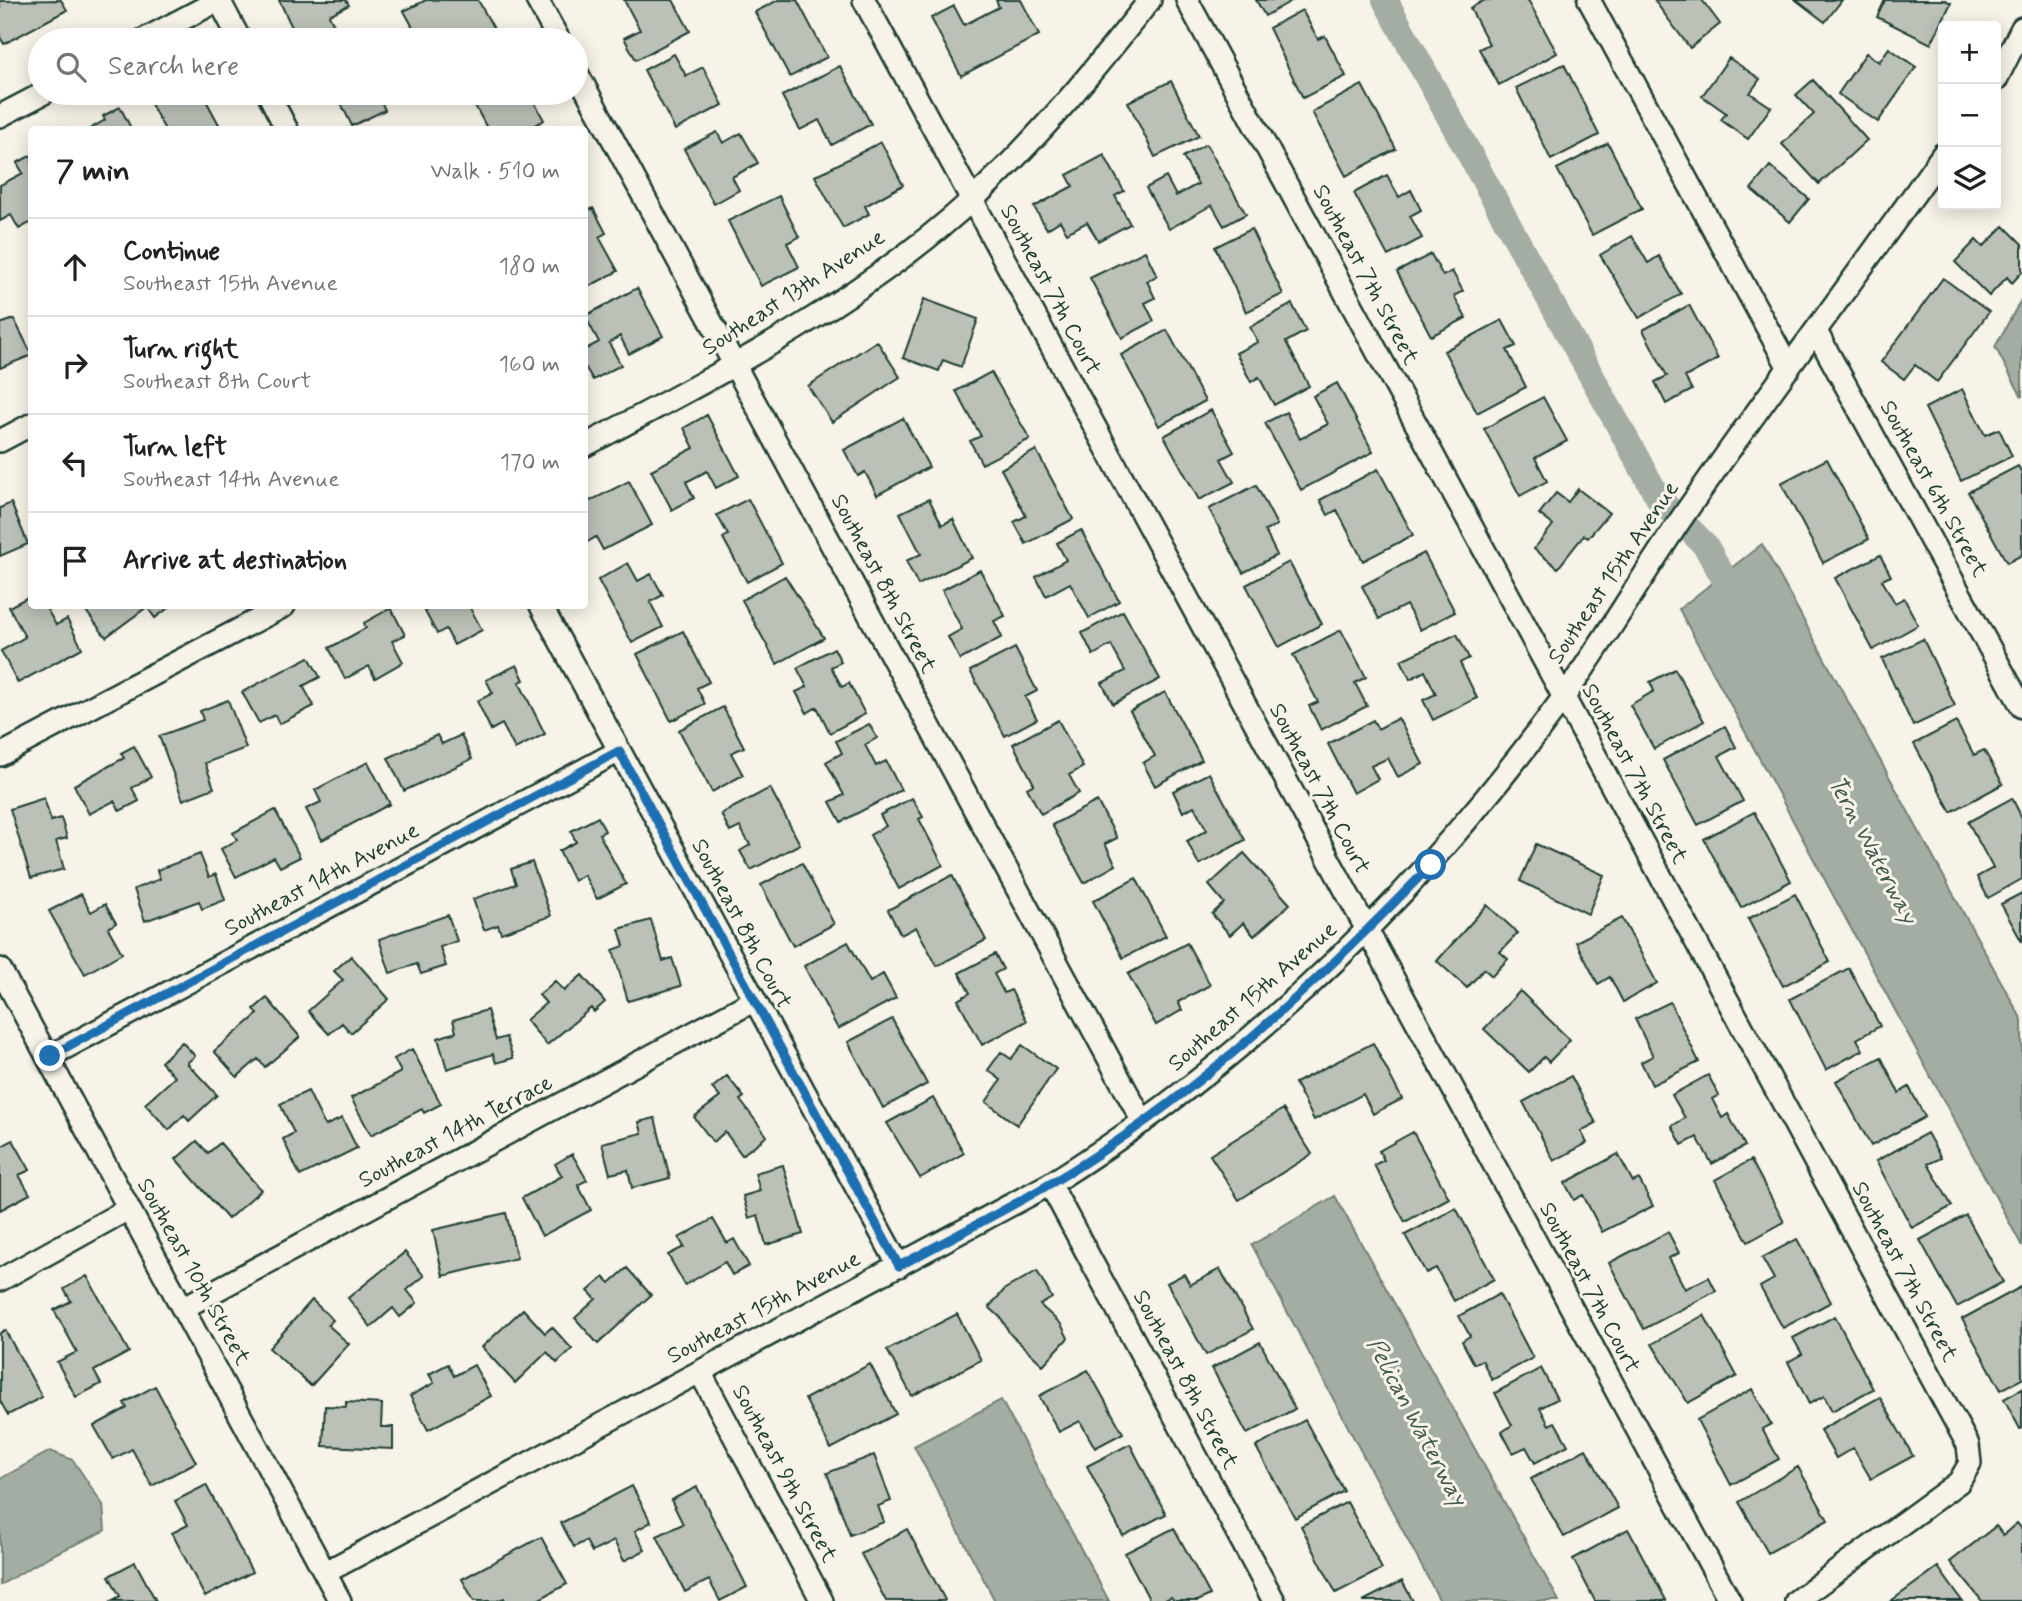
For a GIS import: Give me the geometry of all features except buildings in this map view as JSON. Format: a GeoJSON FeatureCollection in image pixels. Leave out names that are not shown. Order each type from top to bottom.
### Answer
{"type":"FeatureCollection","features":[{"type":"Feature","properties":{"kind":"street"},"geometry":{"type":"LineString","coordinates":[[166,28],[219,0],[234,28]]}},
{"type":"Feature","properties":{"kind":"street"},"geometry":{"type":"LineString","coordinates":[[537,0],[552,28]]}},
{"type":"Feature","properties":{"kind":"street","name":"Southeast 7th Court"},"geometry":{"type":"LineString","coordinates":[[864,0],[1366,933],[1730,1601]]}},
{"type":"Feature","properties":{"kind":"street","name":"Southeast 13th Avenue"},"geometry":{"type":"LineString","coordinates":[[588,444],[736,365],[864,285],[972,200],[1094,71],[1150,0]]}},
{"type":"Feature","properties":{"kind":"street","name":"Southeast 7th Street"},"geometry":{"type":"LineString","coordinates":[[1187,0],[1968,1445],[1969,1463],[1959,1482],[1796,1601]]}},
{"type":"Feature","properties":{"kind":"street"},"geometry":{"type":"LineString","coordinates":[[1589,0],[1790,368]]}},
{"type":"Feature","properties":{"kind":"street"},"geometry":{"type":"LineString","coordinates":[[2001,70],[2022,28]]}},
{"type":"Feature","properties":{"kind":"street","name":"Southeast 8th Street"},"geometry":{"type":"LineString","coordinates":[[588,93],[1143,1122]]}},
{"type":"Feature","properties":{"kind":"street"},"geometry":{"type":"LineString","coordinates":[[0,116],[28,101]]}},
{"type":"Feature","properties":{"kind":"street"},"geometry":{"type":"LineString","coordinates":[[274,105],[285,126]]}},
{"type":"Feature","properties":{"kind":"street","name":"Southeast 15th Avenue"},"geometry":{"type":"LineString","coordinates":[[326,1572],[1050,1184],[1209,1074],[1366,933],[1431,865],[1563,698],[1697,496],[1938,162]]}},
{"type":"Feature","properties":{"kind":"street","name":"Southeast 6th Street"},"geometry":{"type":"LineString","coordinates":[[1817,333],[2022,707]]}},
{"type":"Feature","properties":{"kind":"street"},"geometry":{"type":"LineString","coordinates":[[0,441],[28,426]]}},
{"type":"Feature","properties":{"kind":"street"},"geometry":{"type":"LineString","coordinates":[[0,755],[278,609]]}},
{"type":"Feature","properties":{"kind":"street","name":"Southeast 8th Court"},"geometry":{"type":"LineString","coordinates":[[543,609],[899,1266]]}},
{"type":"Feature","properties":{"kind":"street","name":"Southeast 14th Avenue"},"geometry":{"type":"LineString","coordinates":[[50,1056],[619,751]]}},
{"type":"Feature","properties":{"kind":"street","name":"Southeast 10th Street"},"geometry":{"type":"LineString","coordinates":[[0,969],[50,1056],[128,1209],[326,1572],[337,1600]]}},
{"type":"Feature","properties":{"kind":"street","name":"Southeast 14th Terrace"},"geometry":{"type":"LineString","coordinates":[[183,1308],[753,1001]]}},
{"type":"Feature","properties":{"kind":"street","name":"Southeast 8th Street"},"geometry":{"type":"LineString","coordinates":[[1050,1184],[1274,1601]]}},
{"type":"Feature","properties":{"kind":"street"},"geometry":{"type":"LineString","coordinates":[[0,1280],[128,1209]]}},
{"type":"Feature","properties":{"kind":"street","name":"Southeast 9th Street"},"geometry":{"type":"LineString","coordinates":[[700,1372],[822,1601]]}},
{"type":"Feature","properties":{"kind":"water"},"geometry":{"type":"Polygon","coordinates":[[[2022,298],[2022,397],[1995,347],[2022,298]]]}},
{"type":"Feature","properties":{"kind":"water","name":"Tern Waterway"},"geometry":{"type":"Polygon","coordinates":[[[1762,544],[2022,1020],[2022,1246],[1679,609],[1762,544]]]}},
{"type":"Feature","properties":{"kind":"water","name":"Pelican Waterway"},"geometry":{"type":"Polygon","coordinates":[[[1335,1196],[1559,1601],[1440,1601],[1252,1245],[1335,1196]]]}},
{"type":"Feature","properties":{"kind":"water"},"geometry":{"type":"Polygon","coordinates":[[[1001,1400],[1109,1601],[995,1601],[914,1446],[1001,1400]]]}},
{"type":"Feature","properties":{"kind":"water"},"geometry":{"type":"Polygon","coordinates":[[[50,1451],[73,1460],[103,1505],[105,1531],[50,1556],[0,1585],[0,1479],[50,1451]]]}},
{"type":"Feature","properties":{"kind":"waterway"},"geometry":{"type":"LineString","coordinates":[[1385,0],[1659,499],[1705,545],[1740,606]]}},
{"type":"Feature","properties":{"kind":"route"},"geometry":{"type":"LineString","coordinates":[[50,1056],[619,751],[899,1266],[1050,1184],[1108,1148],[1209,1074],[1366,933],[1431,865]]}}]}
